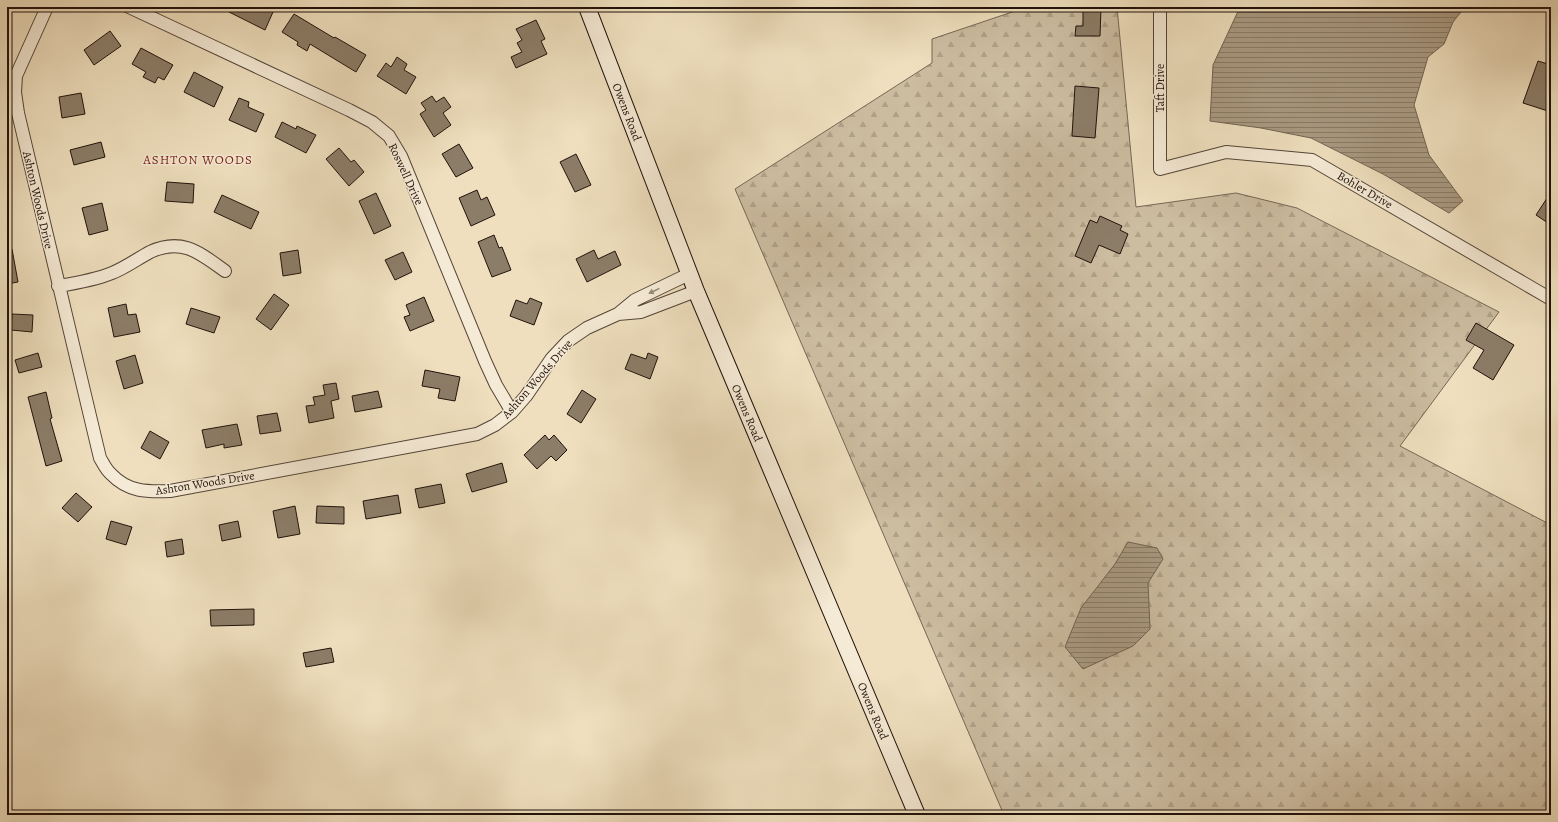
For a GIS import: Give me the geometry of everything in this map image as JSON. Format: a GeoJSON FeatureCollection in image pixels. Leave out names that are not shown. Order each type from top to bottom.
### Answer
{"type":"FeatureCollection","features":[{"type":"Feature","properties":{"kind":"street","name":"Ashton Woods Drive"},"geometry":{"type":"LineString","coordinates":[[47,7],[16,76],[15,92],[18,113],[100,458],[110,474],[126,486],[146,492],[170,491],[464,438],[477,434],[495,425],[512,412],[526,396],[552,358],[568,341],[587,328],[618,314],[635,300],[689,274]]}},
{"type":"Feature","properties":{"kind":"street","name":"Roswell Drive"},"geometry":{"type":"LineString","coordinates":[[129,7],[348,110],[372,122],[389,136],[401,156],[485,361],[496,385],[512,412]]}},
{"type":"Feature","properties":{"kind":"street","name":"Owens Road"},"geometry":{"type":"LineString","coordinates":[[587,7],[689,274],[917,815]]}},
{"type":"Feature","properties":{"kind":"street","name":"Taft Drive"},"geometry":{"type":"LineString","coordinates":[[1160,7],[1160,169]]}},
{"type":"Feature","properties":{"kind":"street","name":"Bohler Drive"},"geometry":{"type":"LineString","coordinates":[[1160,169],[1226,152],[1312,160],[1551,299]]}},
{"type":"Feature","properties":{"kind":"street"},"geometry":{"type":"LineString","coordinates":[[58,286],[92,280],[112,273],[151,252],[167,246],[185,246],[190,248],[201,253],[225,271]]}},
{"type":"Feature","properties":{"kind":"street","name":"Ashton Woods Drive"},"geometry":{"type":"LineString","coordinates":[[618,314],[641,312],[696,291]]}},
{"type":"Feature","properties":{"kind":"green space"},"geometry":{"type":"Polygon","coordinates":[[[1027,7],[1117,7],[1136,207],[1236,193],[1297,208],[1499,312],[1400,446],[1551,525],[1551,815],[1004,815],[735,189],[932,63],[932,39],[1027,7]]]}},
{"type":"Feature","properties":{"kind":"shaded area"},"geometry":{"type":"Polygon","coordinates":[[[1240,7],[1465,7],[1453,22],[1444,44],[1428,57],[1414,105],[1429,155],[1463,201],[1449,213],[1383,174],[1311,138],[1261,128],[1210,121],[1213,65],[1240,7]]]}},
{"type":"Feature","properties":{"kind":"shaded area"},"geometry":{"type":"Polygon","coordinates":[[[1128,542],[1157,548],[1163,559],[1148,583],[1150,629],[1133,646],[1083,669],[1065,647],[1081,608],[1115,564],[1128,542]]]}},
{"type":"Feature","properties":{"kind":"building"},"geometry":{"type":"Polygon","coordinates":[[[219,7],[263,7],[273,12],[265,30],[219,7]]]}},
{"type":"Feature","properties":{"kind":"building"},"geometry":{"type":"Polygon","coordinates":[[[1083,7],[1101,7],[1100,36],[1075,36],[1076,26],[1083,26],[1083,7]]]}},
{"type":"Feature","properties":{"kind":"building"},"geometry":{"type":"Polygon","coordinates":[[[294,14],[366,55],[356,72],[310,44],[307,51],[297,45],[298,42],[282,32],[294,14]]]}},
{"type":"Feature","properties":{"kind":"building"},"geometry":{"type":"Polygon","coordinates":[[[536,20],[545,39],[541,41],[547,54],[516,68],[511,57],[522,52],[517,43],[522,40],[516,29],[536,20]]]}},
{"type":"Feature","properties":{"kind":"building"},"geometry":{"type":"Polygon","coordinates":[[[110,31],[121,46],[94,65],[84,50],[110,31]]]}},
{"type":"Feature","properties":{"kind":"building"},"geometry":{"type":"Polygon","coordinates":[[[141,48],[173,65],[164,80],[158,77],[155,83],[143,77],[146,72],[132,64],[141,48]]]}},
{"type":"Feature","properties":{"kind":"building"},"geometry":{"type":"Polygon","coordinates":[[[397,57],[407,64],[404,70],[416,77],[406,94],[377,76],[386,63],[391,67],[397,57]]]}},
{"type":"Feature","properties":{"kind":"building"},"geometry":{"type":"Polygon","coordinates":[[[1538,61],[1551,65],[1551,112],[1523,103],[1538,61]]]}},
{"type":"Feature","properties":{"kind":"building"},"geometry":{"type":"Polygon","coordinates":[[[194,72],[223,87],[214,107],[184,92],[194,72]]]}},
{"type":"Feature","properties":{"kind":"building"},"geometry":{"type":"Polygon","coordinates":[[[1075,86],[1099,88],[1095,138],[1072,136],[1075,86]]]}},
{"type":"Feature","properties":{"kind":"building"},"geometry":{"type":"Polygon","coordinates":[[[81,93],[85,114],[62,118],[59,97],[81,93]]]}},
{"type":"Feature","properties":{"kind":"building"},"geometry":{"type":"Polygon","coordinates":[[[432,96],[436,102],[444,97],[451,107],[443,113],[451,125],[434,137],[420,114],[426,110],[421,103],[432,96]]]}},
{"type":"Feature","properties":{"kind":"building"},"geometry":{"type":"Polygon","coordinates":[[[239,98],[249,102],[248,107],[264,114],[256,132],[229,120],[239,98]]]}},
{"type":"Feature","properties":{"kind":"building"},"geometry":{"type":"Polygon","coordinates":[[[282,122],[296,129],[297,126],[316,135],[306,153],[275,137],[282,122]]]}},
{"type":"Feature","properties":{"kind":"building"},"geometry":{"type":"Polygon","coordinates":[[[101,142],[105,157],[74,165],[70,150],[101,142]]]}},
{"type":"Feature","properties":{"kind":"building"},"geometry":{"type":"Polygon","coordinates":[[[459,144],[473,168],[456,177],[442,154],[459,144]]]}},
{"type":"Feature","properties":{"kind":"building"},"geometry":{"type":"Polygon","coordinates":[[[339,148],[351,162],[354,160],[364,172],[349,186],[326,159],[339,148]]]}},
{"type":"Feature","properties":{"kind":"building"},"geometry":{"type":"Polygon","coordinates":[[[576,154],[591,185],[575,192],[560,162],[576,154]]]}},
{"type":"Feature","properties":{"kind":"building"},"geometry":{"type":"Polygon","coordinates":[[[167,182],[194,184],[193,203],[165,201],[167,182]]]}},
{"type":"Feature","properties":{"kind":"building"},"geometry":{"type":"Polygon","coordinates":[[[477,190],[481,200],[487,197],[495,215],[471,226],[459,198],[477,190]]]}},
{"type":"Feature","properties":{"kind":"building"},"geometry":{"type":"Polygon","coordinates":[[[1551,192],[1551,225],[1536,215],[1551,192]]]}},
{"type":"Feature","properties":{"kind":"building"},"geometry":{"type":"Polygon","coordinates":[[[376,193],[391,226],[374,234],[359,201],[376,193]]]}},
{"type":"Feature","properties":{"kind":"building"},"geometry":{"type":"Polygon","coordinates":[[[222,195],[259,212],[251,229],[214,212],[222,195]]]}},
{"type":"Feature","properties":{"kind":"building"},"geometry":{"type":"Polygon","coordinates":[[[102,203],[108,230],[89,235],[82,208],[102,203]]]}},
{"type":"Feature","properties":{"kind":"building"},"geometry":{"type":"Polygon","coordinates":[[[1100,216],[1122,226],[1120,230],[1128,234],[1120,254],[1099,245],[1091,263],[1075,256],[1090,220],[1097,223],[1100,216]]]}},
{"type":"Feature","properties":{"kind":"building"},"geometry":{"type":"Polygon","coordinates":[[[494,235],[499,248],[502,247],[511,270],[492,277],[478,242],[494,235]]]}},
{"type":"Feature","properties":{"kind":"building"},"geometry":{"type":"Polygon","coordinates":[[[12,249],[18,282],[7,284],[7,250],[12,249]]]}},
{"type":"Feature","properties":{"kind":"building"},"geometry":{"type":"Polygon","coordinates":[[[298,250],[301,273],[283,276],[280,253],[298,250]]]}},
{"type":"Feature","properties":{"kind":"building"},"geometry":{"type":"Polygon","coordinates":[[[594,250],[598,259],[615,251],[621,265],[587,282],[576,259],[594,250]]]}},
{"type":"Feature","properties":{"kind":"building"},"geometry":{"type":"Polygon","coordinates":[[[403,252],[412,272],[395,280],[385,260],[403,252]]]}},
{"type":"Feature","properties":{"kind":"building"},"geometry":{"type":"Polygon","coordinates":[[[274,294],[289,305],[271,330],[256,319],[274,294]]]}},
{"type":"Feature","properties":{"kind":"building"},"geometry":{"type":"Polygon","coordinates":[[[424,297],[434,321],[410,331],[404,317],[410,315],[406,305],[424,297]]]}},
{"type":"Feature","properties":{"kind":"building"},"geometry":{"type":"Polygon","coordinates":[[[530,298],[542,303],[534,325],[510,316],[516,300],[527,304],[530,298]]]}},
{"type":"Feature","properties":{"kind":"building"},"geometry":{"type":"Polygon","coordinates":[[[126,304],[128,315],[136,314],[140,332],[114,337],[108,308],[126,304]]]}},
{"type":"Feature","properties":{"kind":"building"},"geometry":{"type":"Polygon","coordinates":[[[191,308],[220,317],[214,333],[186,324],[191,308]]]}},
{"type":"Feature","properties":{"kind":"building"},"geometry":{"type":"Polygon","coordinates":[[[12,314],[33,315],[32,332],[11,330],[12,314]]]}},
{"type":"Feature","properties":{"kind":"building"},"geometry":{"type":"Polygon","coordinates":[[[1476,323],[1514,345],[1493,380],[1473,368],[1484,350],[1466,340],[1476,323]]]}},
{"type":"Feature","properties":{"kind":"building"},"geometry":{"type":"Polygon","coordinates":[[[38,353],[42,367],[19,373],[15,360],[38,353]]]}},
{"type":"Feature","properties":{"kind":"building"},"geometry":{"type":"Polygon","coordinates":[[[648,353],[658,357],[650,379],[625,369],[631,354],[646,359],[648,353]]]}},
{"type":"Feature","properties":{"kind":"building"},"geometry":{"type":"Polygon","coordinates":[[[135,355],[143,383],[124,389],[116,361],[135,355]]]}},
{"type":"Feature","properties":{"kind":"building"},"geometry":{"type":"Polygon","coordinates":[[[425,370],[460,377],[455,401],[438,398],[440,389],[422,386],[425,370]]]}},
{"type":"Feature","properties":{"kind":"building"},"geometry":{"type":"Polygon","coordinates":[[[336,383],[339,399],[331,401],[334,418],[309,423],[306,406],[315,405],[313,397],[325,395],[323,385],[336,383]]]}},
{"type":"Feature","properties":{"kind":"building"},"geometry":{"type":"Polygon","coordinates":[[[582,390],[596,399],[581,423],[567,414],[582,390]]]}},
{"type":"Feature","properties":{"kind":"building"},"geometry":{"type":"Polygon","coordinates":[[[378,391],[382,407],[355,412],[352,396],[378,391]]]}},
{"type":"Feature","properties":{"kind":"building"},"geometry":{"type":"Polygon","coordinates":[[[46,392],[52,418],[50,419],[62,461],[46,466],[28,397],[46,392]]]}},
{"type":"Feature","properties":{"kind":"building"},"geometry":{"type":"Polygon","coordinates":[[[277,413],[281,431],[260,434],[257,416],[277,413]]]}},
{"type":"Feature","properties":{"kind":"building"},"geometry":{"type":"Polygon","coordinates":[[[237,424],[242,445],[224,448],[224,444],[206,448],[202,430],[237,424]]]}},
{"type":"Feature","properties":{"kind":"building"},"geometry":{"type":"Polygon","coordinates":[[[150,431],[169,442],[160,459],[141,448],[150,431]]]}},
{"type":"Feature","properties":{"kind":"building"},"geometry":{"type":"Polygon","coordinates":[[[545,435],[549,440],[554,435],[567,450],[556,461],[551,456],[537,469],[524,455],[545,435]]]}},
{"type":"Feature","properties":{"kind":"building"},"geometry":{"type":"Polygon","coordinates":[[[502,463],[507,482],[472,492],[466,474],[502,463]]]}},
{"type":"Feature","properties":{"kind":"building"},"geometry":{"type":"Polygon","coordinates":[[[441,484],[445,503],[419,508],[415,489],[441,484]]]}},
{"type":"Feature","properties":{"kind":"building"},"geometry":{"type":"Polygon","coordinates":[[[76,493],[92,507],[78,522],[62,508],[76,493]]]}},
{"type":"Feature","properties":{"kind":"building"},"geometry":{"type":"Polygon","coordinates":[[[398,495],[401,513],[366,519],[363,501],[398,495]]]}},
{"type":"Feature","properties":{"kind":"building"},"geometry":{"type":"Polygon","coordinates":[[[295,506],[300,534],[278,538],[273,511],[295,506]]]}},
{"type":"Feature","properties":{"kind":"building"},"geometry":{"type":"Polygon","coordinates":[[[317,506],[344,507],[344,524],[316,523],[317,506]]]}},
{"type":"Feature","properties":{"kind":"building"},"geometry":{"type":"Polygon","coordinates":[[[111,521],[132,527],[126,545],[106,539],[111,521]]]}},
{"type":"Feature","properties":{"kind":"building"},"geometry":{"type":"Polygon","coordinates":[[[238,521],[241,537],[222,541],[219,525],[238,521]]]}},
{"type":"Feature","properties":{"kind":"building"},"geometry":{"type":"Polygon","coordinates":[[[182,539],[184,554],[167,557],[165,542],[182,539]]]}},
{"type":"Feature","properties":{"kind":"building"},"geometry":{"type":"Polygon","coordinates":[[[254,609],[254,625],[211,626],[210,610],[254,609]]]}},
{"type":"Feature","properties":{"kind":"building"},"geometry":{"type":"Polygon","coordinates":[[[331,648],[334,662],[306,667],[303,653],[331,648]]]}},
{"type":"Feature","properties":{"kind":"district","name":"ASHTON WOODS"},"geometry":{"type":"Point","coordinates":[198,159]}}]}
